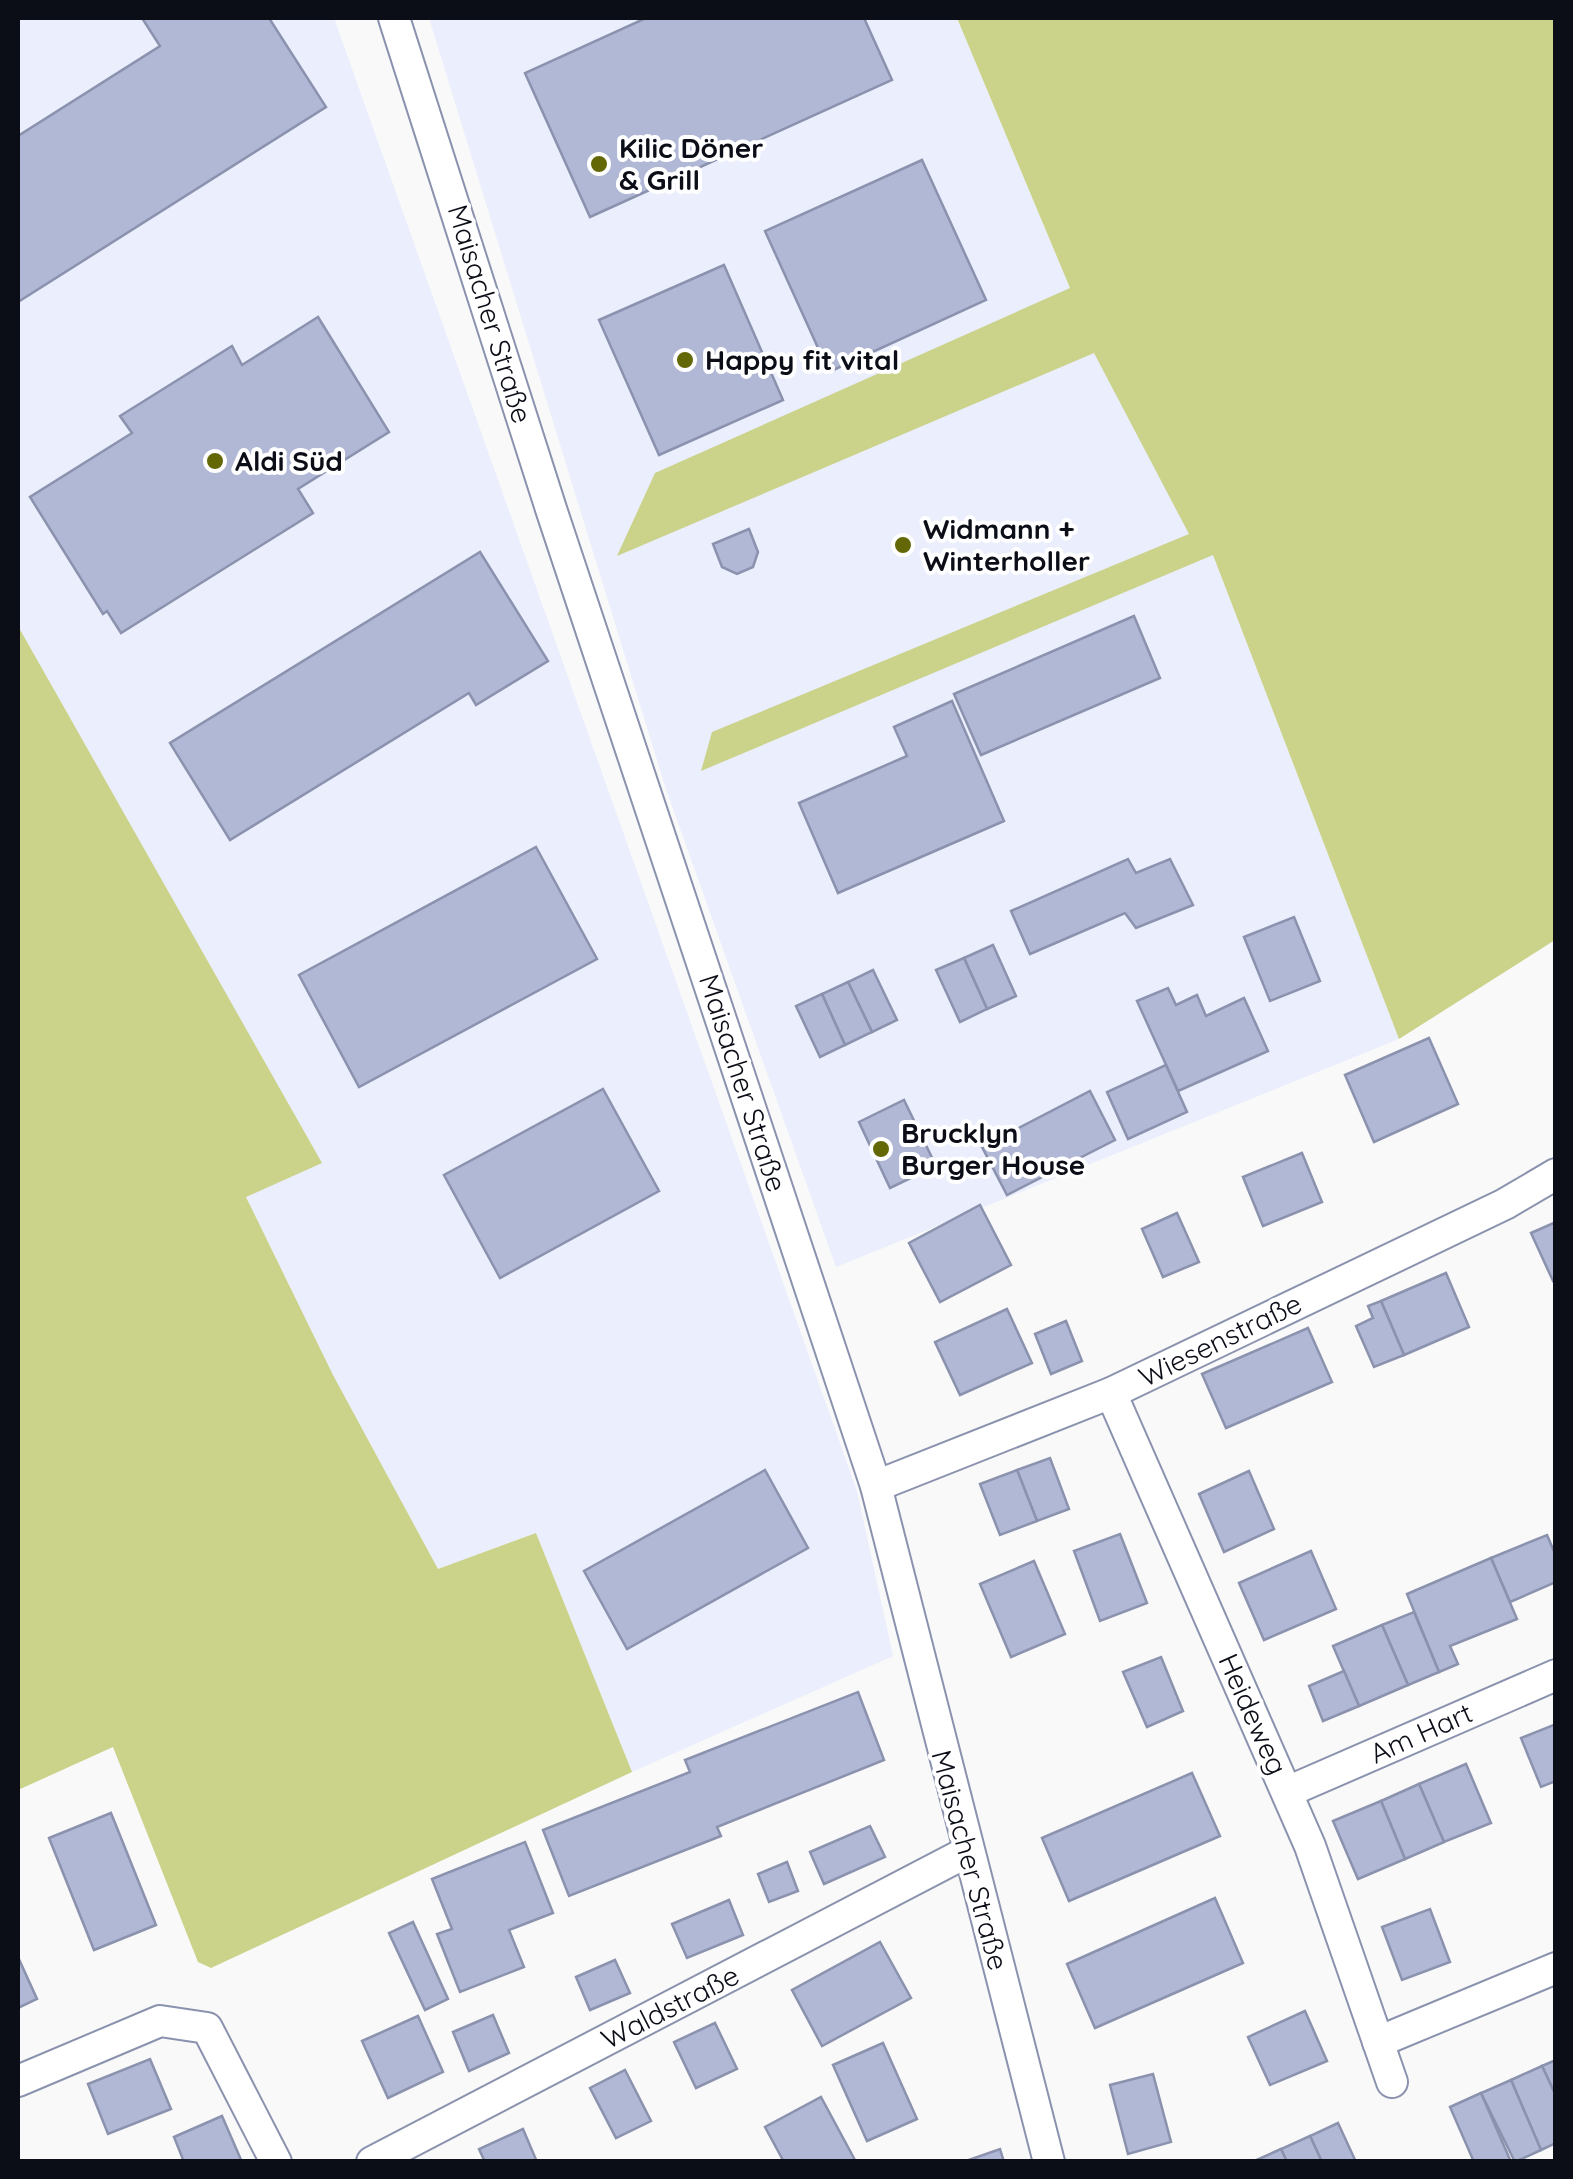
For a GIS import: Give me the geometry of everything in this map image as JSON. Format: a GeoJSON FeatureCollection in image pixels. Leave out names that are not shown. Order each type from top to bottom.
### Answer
{"type":"FeatureCollection","features":[{"type":"Feature","properties":{"kind":"street","name":"Maisacher Straße"},"geometry":{"type":"LineString","coordinates":[[394,18],[552,512],[876,1486],[1048,2162]]}},
{"type":"Feature","properties":{"kind":"street","name":"Wiesenstraße"},"geometry":{"type":"LineString","coordinates":[[876,1486],[1112,1393],[1505,1204],[1556,1174]]}},
{"type":"Feature","properties":{"kind":"street","name":"Heideweg"},"geometry":{"type":"LineString","coordinates":[[1112,1393],[1310,1846],[1392,2082]]}},
{"type":"Feature","properties":{"kind":"street","name":"Am Hart"},"geometry":{"type":"LineString","coordinates":[[1287,1792],[1556,1674]]}},
{"type":"Feature","properties":{"kind":"street","name":"Waldstraße"},"geometry":{"type":"LineString","coordinates":[[372,2162],[967,1852]]}},
{"type":"Feature","properties":{"kind":"street"},"geometry":{"type":"LineString","coordinates":[[1378,2042],[1556,1968]]}},
{"type":"Feature","properties":{"kind":"street"},"geometry":{"type":"LineString","coordinates":[[18,2081],[160,2021],[206,2028],[276,2162]]}},
{"type":"Feature","properties":{"kind":"shaded area"},"geometry":{"type":"Polygon","coordinates":[[[18,18],[334,18],[857,1491],[893,1656],[632,1772],[536,1533],[438,1569],[333,1375],[246,1197],[321,1162],[18,626],[18,18]]]}},
{"type":"Feature","properties":{"kind":"shaded area"},"geometry":{"type":"Polygon","coordinates":[[[429,18],[957,18],[1070,288],[1213,555],[1399,1039],[836,1267],[665,786],[429,18]]]}},
{"type":"Feature","properties":{"kind":"green space"},"geometry":{"type":"Polygon","coordinates":[[[957,18],[1555,18],[1555,940],[1399,1039],[1213,555],[701,771],[712,732],[1189,534],[1094,353],[617,556],[655,473],[1070,288],[957,18]]]}},
{"type":"Feature","properties":{"kind":"green space"},"geometry":{"type":"Polygon","coordinates":[[[18,626],[322,1163],[246,1197],[333,1375],[438,1569],[536,1533],[632,1772],[211,1968],[198,1962],[113,1747],[18,1790],[18,626]]]}},
{"type":"Feature","properties":{"kind":"building"},"geometry":{"type":"Polygon","coordinates":[[[142,18],[269,18],[326,107],[18,302],[18,136],[160,46],[142,18]]]}},
{"type":"Feature","properties":{"kind":"building"},"geometry":{"type":"Polygon","coordinates":[[[646,18],[864,18],[892,80],[590,217],[525,73],[646,18]]]}},
{"type":"Feature","properties":{"kind":"building"},"geometry":{"type":"Polygon","coordinates":[[[922,160],[986,300],[829,372],[765,231],[922,160]]]}},
{"type":"Feature","properties":{"kind":"building"},"geometry":{"type":"Polygon","coordinates":[[[724,265],[783,400],[659,455],[599,320],[724,265]]]}},
{"type":"Feature","properties":{"kind":"building","name":"Aldi Süd"},"geometry":{"type":"Polygon","coordinates":[[[318,317],[389,432],[298,489],[313,513],[121,633],[107,611],[103,614],[30,497],[132,433],[120,416],[232,346],[242,365],[318,317]]]}},
{"type":"Feature","properties":{"kind":"building"},"geometry":{"type":"Polygon","coordinates":[[[749,529],[758,552],[753,567],[737,574],[722,567],[713,544],[749,529]]]}},
{"type":"Feature","properties":{"kind":"building"},"geometry":{"type":"Polygon","coordinates":[[[480,552],[548,661],[476,705],[469,693],[230,840],[170,743],[480,552]]]}},
{"type":"Feature","properties":{"kind":"building"},"geometry":{"type":"Polygon","coordinates":[[[1134,616],[1160,678],[981,755],[954,694],[1134,616]]]}},
{"type":"Feature","properties":{"kind":"building"},"geometry":{"type":"Polygon","coordinates":[[[952,701],[1004,821],[838,893],[799,803],[907,756],[894,727],[952,701]]]}},
{"type":"Feature","properties":{"kind":"building"},"geometry":{"type":"Polygon","coordinates":[[[536,847],[597,959],[359,1087],[299,975],[536,847]]]}},
{"type":"Feature","properties":{"kind":"building"},"geometry":{"type":"Polygon","coordinates":[[[1128,859],[1136,873],[1170,859],[1193,905],[1136,928],[1125,913],[1030,954],[1011,911],[1128,859]]]}},
{"type":"Feature","properties":{"kind":"building"},"geometry":{"type":"Polygon","coordinates":[[[1294,917],[1320,981],[1270,1001],[1244,937],[1294,917]]]}},
{"type":"Feature","properties":{"kind":"building"},"geometry":{"type":"Polygon","coordinates":[[[993,945],[1016,996],[987,1009],[964,958],[993,945]]]}},
{"type":"Feature","properties":{"kind":"building"},"geometry":{"type":"Polygon","coordinates":[[[964,958],[987,1009],[960,1022],[936,970],[964,958]]]}},
{"type":"Feature","properties":{"kind":"building"},"geometry":{"type":"Polygon","coordinates":[[[873,970],[897,1020],[872,1032],[848,982],[873,970]]]}},
{"type":"Feature","properties":{"kind":"building"},"geometry":{"type":"Polygon","coordinates":[[[848,982],[872,1032],[845,1045],[822,994],[848,982]]]}},
{"type":"Feature","properties":{"kind":"building"},"geometry":{"type":"Polygon","coordinates":[[[1168,988],[1176,1005],[1197,995],[1206,1016],[1244,998],[1268,1051],[1178,1091],[1137,1001],[1168,988]]]}},
{"type":"Feature","properties":{"kind":"building"},"geometry":{"type":"Polygon","coordinates":[[[822,994],[845,1045],[820,1057],[796,1006],[822,994]]]}},
{"type":"Feature","properties":{"kind":"building"},"geometry":{"type":"Polygon","coordinates":[[[1429,1038],[1458,1104],[1374,1142],[1345,1075],[1429,1038]]]}},
{"type":"Feature","properties":{"kind":"building"},"geometry":{"type":"Polygon","coordinates":[[[1166,1065],[1187,1112],[1128,1139],[1107,1092],[1166,1065]]]}},
{"type":"Feature","properties":{"kind":"building"},"geometry":{"type":"Polygon","coordinates":[[[603,1089],[659,1191],[500,1278],[444,1175],[603,1089]]]}},
{"type":"Feature","properties":{"kind":"building"},"geometry":{"type":"Polygon","coordinates":[[[1090,1091],[1115,1140],[1007,1195],[982,1147],[1090,1091]]]}},
{"type":"Feature","properties":{"kind":"building"},"geometry":{"type":"Polygon","coordinates":[[[904,1100],[936,1166],[890,1188],[859,1122],[904,1100]]]}},
{"type":"Feature","properties":{"kind":"building"},"geometry":{"type":"Polygon","coordinates":[[[1302,1153],[1322,1202],[1263,1226],[1243,1177],[1302,1153]]]}},
{"type":"Feature","properties":{"kind":"building"},"geometry":{"type":"Polygon","coordinates":[[[980,1205],[1011,1265],[940,1302],[909,1243],[980,1205]]]}},
{"type":"Feature","properties":{"kind":"building"},"geometry":{"type":"Polygon","coordinates":[[[1177,1213],[1199,1262],[1163,1277],[1142,1229],[1177,1213]]]}},
{"type":"Feature","properties":{"kind":"building"},"geometry":{"type":"Polygon","coordinates":[[[1556,1222],[1556,1279],[1553,1281],[1531,1233],[1556,1222]]]}},
{"type":"Feature","properties":{"kind":"building"},"geometry":{"type":"Polygon","coordinates":[[[1446,1273],[1469,1327],[1404,1355],[1381,1301],[1446,1273]]]}},
{"type":"Feature","properties":{"kind":"building"},"geometry":{"type":"Polygon","coordinates":[[[1381,1301],[1404,1355],[1374,1367],[1356,1326],[1373,1318],[1368,1306],[1381,1301]]]}},
{"type":"Feature","properties":{"kind":"building"},"geometry":{"type":"Polygon","coordinates":[[[1007,1309],[1032,1363],[960,1395],[935,1342],[1007,1309]]]}},
{"type":"Feature","properties":{"kind":"building"},"geometry":{"type":"Polygon","coordinates":[[[1066,1321],[1082,1361],[1051,1374],[1035,1334],[1066,1321]]]}},
{"type":"Feature","properties":{"kind":"building"},"geometry":{"type":"Polygon","coordinates":[[[1308,1328],[1332,1382],[1226,1428],[1202,1374],[1308,1328]]]}},
{"type":"Feature","properties":{"kind":"building"},"geometry":{"type":"Polygon","coordinates":[[[1050,1458],[1069,1509],[1037,1521],[1017,1470],[1050,1458]]]}},
{"type":"Feature","properties":{"kind":"building"},"geometry":{"type":"Polygon","coordinates":[[[765,1470],[808,1548],[627,1649],[584,1571],[765,1470]]]}},
{"type":"Feature","properties":{"kind":"building"},"geometry":{"type":"Polygon","coordinates":[[[1017,1470],[1037,1521],[1000,1535],[980,1484],[1017,1470]]]}},
{"type":"Feature","properties":{"kind":"building"},"geometry":{"type":"Polygon","coordinates":[[[1249,1471],[1274,1529],[1224,1552],[1199,1494],[1249,1471]]]}},
{"type":"Feature","properties":{"kind":"building"},"geometry":{"type":"Polygon","coordinates":[[[1120,1534],[1147,1603],[1100,1621],[1074,1551],[1120,1534]]]}},
{"type":"Feature","properties":{"kind":"building"},"geometry":{"type":"Polygon","coordinates":[[[1547,1535],[1556,1556],[1556,1582],[1510,1602],[1491,1558],[1547,1535]]]}},
{"type":"Feature","properties":{"kind":"building"},"geometry":{"type":"Polygon","coordinates":[[[1311,1551],[1336,1609],[1264,1640],[1239,1583],[1311,1551]]]}},
{"type":"Feature","properties":{"kind":"building"},"geometry":{"type":"Polygon","coordinates":[[[1491,1558],[1517,1619],[1450,1646],[1458,1664],[1439,1672],[1407,1594],[1491,1558]]]}},
{"type":"Feature","properties":{"kind":"building"},"geometry":{"type":"Polygon","coordinates":[[[1034,1561],[1065,1634],[1011,1657],[980,1584],[1034,1561]]]}},
{"type":"Feature","properties":{"kind":"building"},"geometry":{"type":"Polygon","coordinates":[[[1414,1612],[1439,1672],[1408,1685],[1382,1625],[1414,1612]]]}},
{"type":"Feature","properties":{"kind":"building"},"geometry":{"type":"Polygon","coordinates":[[[1382,1625],[1408,1685],[1359,1706],[1333,1646],[1382,1625]]]}},
{"type":"Feature","properties":{"kind":"building"},"geometry":{"type":"Polygon","coordinates":[[[1161,1657],[1183,1711],[1147,1727],[1123,1672],[1161,1657]]]}},
{"type":"Feature","properties":{"kind":"building"},"geometry":{"type":"Polygon","coordinates":[[[1344,1671],[1359,1706],[1323,1721],[1309,1686],[1344,1671]]]}},
{"type":"Feature","properties":{"kind":"building"},"geometry":{"type":"Polygon","coordinates":[[[858,1692],[884,1760],[717,1827],[721,1836],[569,1896],[543,1830],[690,1772],[685,1760],[858,1692]]]}},
{"type":"Feature","properties":{"kind":"building"},"geometry":{"type":"Polygon","coordinates":[[[1556,1724],[1556,1781],[1541,1787],[1521,1738],[1556,1724]]]}},
{"type":"Feature","properties":{"kind":"building"},"geometry":{"type":"Polygon","coordinates":[[[1466,1764],[1491,1823],[1444,1842],[1419,1784],[1466,1764]]]}},
{"type":"Feature","properties":{"kind":"building"},"geometry":{"type":"Polygon","coordinates":[[[1192,1773],[1220,1836],[1069,1901],[1042,1838],[1192,1773]]]}},
{"type":"Feature","properties":{"kind":"building"},"geometry":{"type":"Polygon","coordinates":[[[1419,1784],[1444,1842],[1405,1859],[1381,1801],[1419,1784]]]}},
{"type":"Feature","properties":{"kind":"building"},"geometry":{"type":"Polygon","coordinates":[[[1381,1801],[1405,1859],[1358,1879],[1333,1821],[1381,1801]]]}},
{"type":"Feature","properties":{"kind":"building"},"geometry":{"type":"Polygon","coordinates":[[[111,1813],[156,1925],[94,1950],[49,1838],[111,1813]]]}},
{"type":"Feature","properties":{"kind":"building"},"geometry":{"type":"Polygon","coordinates":[[[870,1826],[885,1857],[824,1884],[810,1852],[870,1826]]]}},
{"type":"Feature","properties":{"kind":"building"},"geometry":{"type":"Polygon","coordinates":[[[525,1842],[553,1913],[509,1930],[524,1967],[460,1992],[437,1934],[452,1929],[432,1879],[525,1842]]]}},
{"type":"Feature","properties":{"kind":"building"},"geometry":{"type":"Polygon","coordinates":[[[787,1862],[798,1891],[769,1902],[758,1874],[787,1862]]]}},
{"type":"Feature","properties":{"kind":"building"},"geometry":{"type":"Polygon","coordinates":[[[1215,1898],[1243,1963],[1095,2028],[1067,1964],[1215,1898]]]}},
{"type":"Feature","properties":{"kind":"building"},"geometry":{"type":"Polygon","coordinates":[[[729,1900],[743,1935],[687,1958],[672,1924],[729,1900]]]}},
{"type":"Feature","properties":{"kind":"building"},"geometry":{"type":"Polygon","coordinates":[[[1430,1909],[1450,1962],[1402,1980],[1382,1927],[1430,1909]]]}},
{"type":"Feature","properties":{"kind":"building"},"geometry":{"type":"Polygon","coordinates":[[[413,1922],[448,1999],[425,2010],[389,1933],[413,1922]]]}},
{"type":"Feature","properties":{"kind":"building"},"geometry":{"type":"Polygon","coordinates":[[[880,1942],[911,1998],[822,2046],[792,1990],[880,1942]]]}},
{"type":"Feature","properties":{"kind":"building"},"geometry":{"type":"Polygon","coordinates":[[[18,1957],[37,1999],[18,2008],[18,1957]]]}},
{"type":"Feature","properties":{"kind":"building"},"geometry":{"type":"Polygon","coordinates":[[[615,1960],[630,1993],[590,2010],[576,1977],[615,1960]]]}},
{"type":"Feature","properties":{"kind":"building"},"geometry":{"type":"Polygon","coordinates":[[[1305,2011],[1327,2061],[1270,2085],[1248,2037],[1305,2011]]]}},
{"type":"Feature","properties":{"kind":"building"},"geometry":{"type":"Polygon","coordinates":[[[493,2015],[509,2053],[469,2071],[453,2032],[493,2015]]]}},
{"type":"Feature","properties":{"kind":"building"},"geometry":{"type":"Polygon","coordinates":[[[418,2016],[443,2072],[388,2098],[362,2041],[418,2016]]]}},
{"type":"Feature","properties":{"kind":"building"},"geometry":{"type":"Polygon","coordinates":[[[715,2023],[737,2069],[696,2088],[674,2042],[715,2023]]]}},
{"type":"Feature","properties":{"kind":"building"},"geometry":{"type":"Polygon","coordinates":[[[883,2043],[917,2119],[867,2141],[833,2065],[883,2043]]]}},
{"type":"Feature","properties":{"kind":"building"},"geometry":{"type":"Polygon","coordinates":[[[150,2059],[171,2109],[108,2134],[88,2084],[150,2059]]]}},
{"type":"Feature","properties":{"kind":"building"},"geometry":{"type":"Polygon","coordinates":[[[1556,2060],[1556,2096],[1542,2066],[1556,2060]]]}},
{"type":"Feature","properties":{"kind":"building"},"geometry":{"type":"Polygon","coordinates":[[[1542,2066],[1556,2096],[1556,2143],[1541,2150],[1511,2080],[1542,2066]]]}},
{"type":"Feature","properties":{"kind":"building"},"geometry":{"type":"Polygon","coordinates":[[[625,2070],[651,2121],[616,2138],[590,2088],[625,2070]]]}},
{"type":"Feature","properties":{"kind":"building"},"geometry":{"type":"Polygon","coordinates":[[[1153,2074],[1171,2142],[1128,2154],[1110,2085],[1153,2074]]]}},
{"type":"Feature","properties":{"kind":"building"},"geometry":{"type":"Polygon","coordinates":[[[1511,2080],[1541,2150],[1515,2162],[1481,2093],[1511,2080]]]}},
{"type":"Feature","properties":{"kind":"building"},"geometry":{"type":"Polygon","coordinates":[[[1481,2093],[1511,2162],[1474,2162],[1450,2107],[1481,2093]]]}},
{"type":"Feature","properties":{"kind":"building"},"geometry":{"type":"Polygon","coordinates":[[[821,2097],[856,2162],[784,2162],[765,2127],[821,2097]]]}},
{"type":"Feature","properties":{"kind":"building"},"geometry":{"type":"Polygon","coordinates":[[[222,2116],[242,2162],[184,2162],[174,2137],[222,2116]]]}},
{"type":"Feature","properties":{"kind":"building"},"geometry":{"type":"Polygon","coordinates":[[[1338,2123],[1356,2162],[1322,2162],[1310,2136],[1338,2123]]]}},
{"type":"Feature","properties":{"kind":"building"},"geometry":{"type":"Polygon","coordinates":[[[523,2129],[537,2162],[485,2162],[479,2149],[523,2129]]]}},
{"type":"Feature","properties":{"kind":"building"},"geometry":{"type":"Polygon","coordinates":[[[1310,2136],[1322,2162],[1287,2162],[1281,2149],[1310,2136]]]}},
{"type":"Feature","properties":{"kind":"building"},"geometry":{"type":"Polygon","coordinates":[[[1000,2149],[1004,2162],[963,2162],[1000,2149]]]}},
{"type":"Feature","properties":{"kind":"building"},"geometry":{"type":"Polygon","coordinates":[[[1281,2149],[1287,2162],[1252,2162],[1281,2149]]]}},
{"type":"Feature","properties":{"kind":"place","name":"Kilic Döner & Grill"},"geometry":{"type":"Point","coordinates":[599,164]}},
{"type":"Feature","properties":{"kind":"place","name":"Happy fit vital"},"geometry":{"type":"Point","coordinates":[685,360]}},
{"type":"Feature","properties":{"kind":"place","name":"Aldi Süd"},"geometry":{"type":"Point","coordinates":[215,461]}},
{"type":"Feature","properties":{"kind":"place","name":"Widmann + Winterholler"},"geometry":{"type":"Point","coordinates":[903,545]}},
{"type":"Feature","properties":{"kind":"place","name":"Brucklyn Burger House"},"geometry":{"type":"Point","coordinates":[881,1149]}}]}
